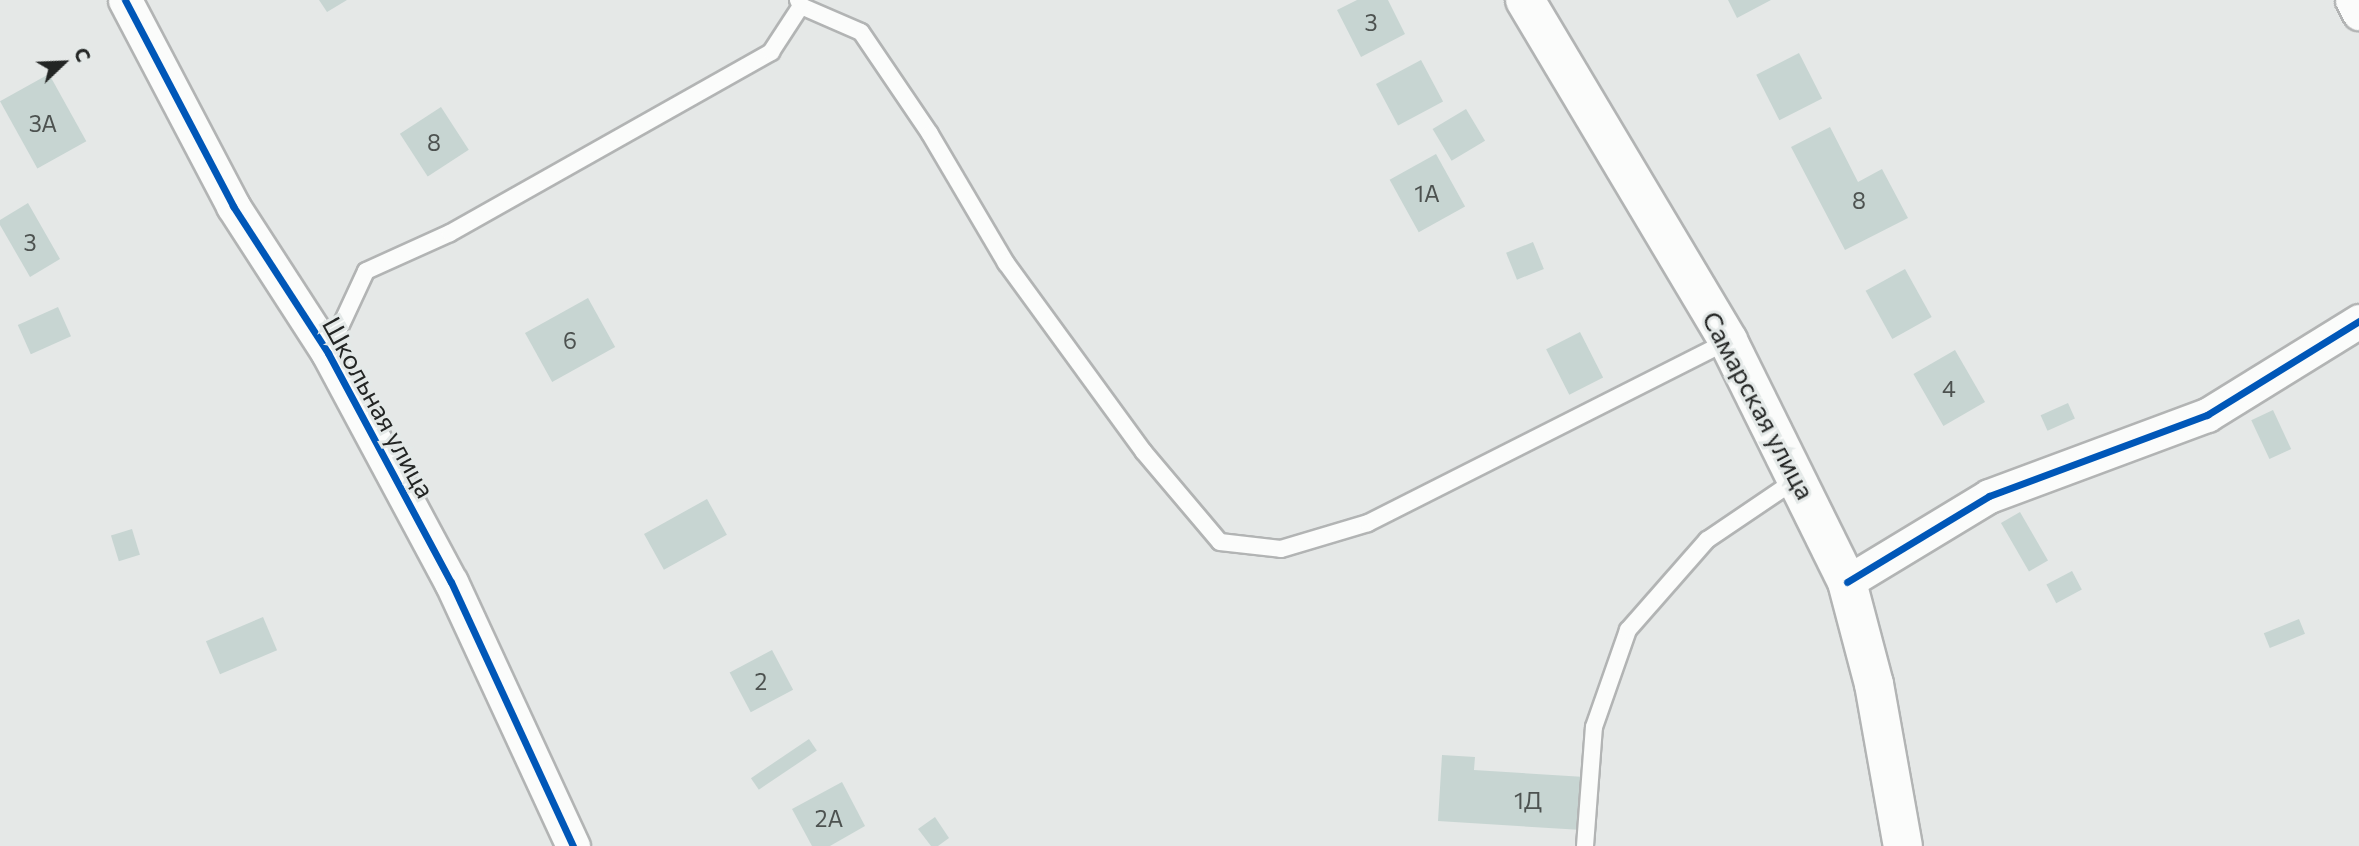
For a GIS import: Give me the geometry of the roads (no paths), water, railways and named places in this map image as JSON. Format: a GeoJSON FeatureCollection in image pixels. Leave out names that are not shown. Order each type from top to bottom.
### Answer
{"type":"FeatureCollection","features":[{"type":"Feature","properties":{"kind":"main road","name":"Самарская улица"},"geometry":{"type":"LineString","coordinates":[[1525,0],[1728,341],[1799,478],[1847,582],[1874,684],[1903,846]]}},
{"type":"Feature","properties":{"kind":"street","name":"Школьная улица"},"geometry":{"type":"LineString","coordinates":[[125,0],[233,206],[328,353],[451,583],[573,846]]}},
{"type":"Feature","properties":{"kind":"street"},"geometry":{"type":"LineString","coordinates":[[2352,0],[2359,13]]}},
{"type":"Feature","properties":{"kind":"street"},"geometry":{"type":"LineString","coordinates":[[1847,582],[1989,496],[2207,415],[2359,321]]}},
{"type":"Feature","properties":{"kind":"lane"},"geometry":{"type":"LineString","coordinates":[[328,353],[366,271],[450,233],[771,52],[799,3],[861,32],[930,134],[1006,264],[1143,451],[1220,542],[1281,549],[1368,523],[1728,341]]}},
{"type":"Feature","properties":{"kind":"lane"},"geometry":{"type":"LineString","coordinates":[[1585,846],[1594,727],[1628,630],[1706,540],[1799,478]]}}]}
